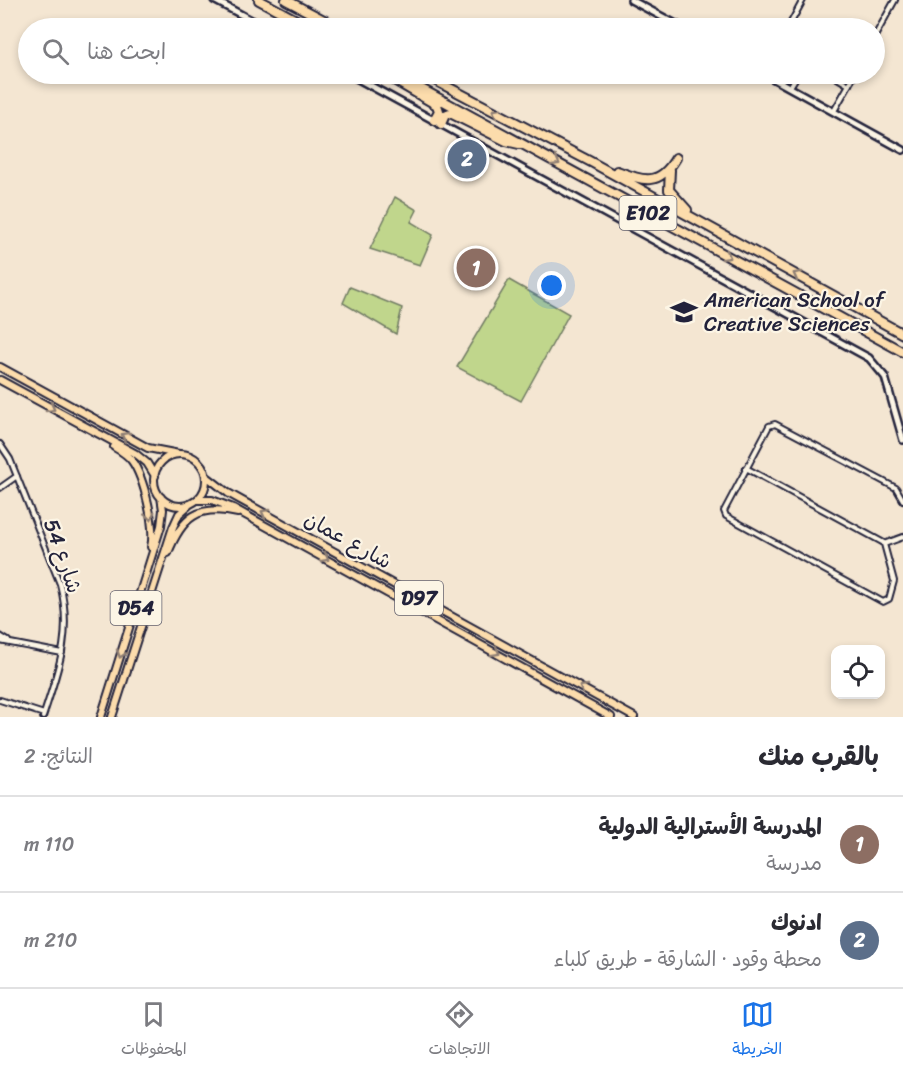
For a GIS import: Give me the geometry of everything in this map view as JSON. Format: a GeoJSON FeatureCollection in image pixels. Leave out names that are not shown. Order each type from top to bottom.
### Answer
{"type":"FeatureCollection","features":[{"type":"Feature","properties":{"kind":"highway"},"geometry":{"type":"LineString","coordinates":[[259,0],[292,18]]}},
{"type":"Feature","properties":{"kind":"highway"},"geometry":{"type":"LineString","coordinates":[[286,0],[320,18]]}},
{"type":"Feature","properties":{"kind":"highway"},"geometry":{"type":"LineString","coordinates":[[295,0],[328,18]]}},
{"type":"Feature","properties":{"kind":"highway"},"geometry":{"type":"LineString","coordinates":[[401,84],[437,105],[439,111],[437,122]]}},
{"type":"Feature","properties":{"kind":"highway","name":"E102"},"geometry":{"type":"LineString","coordinates":[[412,84],[903,352]]}},
{"type":"Feature","properties":{"kind":"highway","name":"E102"},"geometry":{"type":"LineString","coordinates":[[442,84],[702,222],[903,334]]}},
{"type":"Feature","properties":{"kind":"highway"},"geometry":{"type":"LineString","coordinates":[[437,122],[450,113],[506,141],[525,145]]}},
{"type":"Feature","properties":{"kind":"highway"},"geometry":{"type":"LineString","coordinates":[[676,158],[667,177],[669,190],[683,207],[702,222]]}},
{"type":"Feature","properties":{"kind":"highway"},"geometry":{"type":"LineString","coordinates":[[593,163],[640,179],[658,178],[670,168]]}},
{"type":"Feature","properties":{"kind":"main road"},"geometry":{"type":"LineString","coordinates":[[0,367],[148,448],[179,454],[200,463],[206,476],[205,489],[197,500],[190,504],[174,505],[161,497],[155,476],[140,457],[0,380]]}},
{"type":"Feature","properties":{"kind":"main road"},"geometry":{"type":"LineString","coordinates":[[100,435],[126,455],[137,470],[153,528],[147,560],[149,566]]}},
{"type":"Feature","properties":{"kind":"main road"},"geometry":{"type":"LineString","coordinates":[[155,476],[163,461],[179,454]]}},
{"type":"Feature","properties":{"kind":"main road","name":"شارع عمان"},"geometry":{"type":"LineString","coordinates":[[206,476],[228,493],[634,717]]}},
{"type":"Feature","properties":{"kind":"main road","name":"D54"},"geometry":{"type":"LineString","coordinates":[[101,717],[162,521],[161,497]]}},
{"type":"Feature","properties":{"kind":"main road","name":"شارع عمان"},"geometry":{"type":"LineString","coordinates":[[197,500],[219,502],[244,514],[611,717]]}},
{"type":"Feature","properties":{"kind":"main road","name":"D54"},"geometry":{"type":"LineString","coordinates":[[112,717],[174,522],[190,504]]}},
{"type":"Feature","properties":{"kind":"main road"},"geometry":{"type":"LineString","coordinates":[[161,563],[166,559],[178,529],[195,515],[219,509],[244,514]]}},
{"type":"Feature","properties":{"kind":"street"},"geometry":{"type":"LineString","coordinates":[[214,0],[247,18]]}},
{"type":"Feature","properties":{"kind":"street"},"geometry":{"type":"LineString","coordinates":[[631,0],[665,18]]}},
{"type":"Feature","properties":{"kind":"street"},"geometry":{"type":"LineString","coordinates":[[793,18],[803,0]]}},
{"type":"Feature","properties":{"kind":"street"},"geometry":{"type":"LineString","coordinates":[[885,18],[895,0]]}},
{"type":"Feature","properties":{"kind":"street"},"geometry":{"type":"LineString","coordinates":[[367,84],[869,357],[885,377],[903,440]]}},
{"type":"Feature","properties":{"kind":"street"},"geometry":{"type":"LineString","coordinates":[[784,84],[903,150]]}},
{"type":"Feature","properties":{"kind":"street"},"geometry":{"type":"LineString","coordinates":[[834,111],[849,85]]}},
{"type":"Feature","properties":{"kind":"street"},"geometry":{"type":"LineString","coordinates":[[884,543],[894,585],[889,598],[883,602],[726,516],[724,509],[770,426],[775,424],[896,488],[903,500]]}},
{"type":"Feature","properties":{"kind":"street","name":"شارع 54"},"geometry":{"type":"LineString","coordinates":[[0,444],[17,476],[60,584],[66,623],[62,653],[43,715]]}},
{"type":"Feature","properties":{"kind":"street"},"geometry":{"type":"LineString","coordinates":[[746,468],[884,543],[903,537]]}},
{"type":"Feature","properties":{"kind":"street"},"geometry":{"type":"LineString","coordinates":[[0,488],[17,476]]}},
{"type":"Feature","properties":{"kind":"street"},"geometry":{"type":"LineString","coordinates":[[0,636],[15,644]]}},
{"type":"Feature","properties":{"kind":"street"},"geometry":{"type":"LineString","coordinates":[[0,641],[62,653]]}},
{"type":"Feature","properties":{"kind":"street"},"geometry":{"type":"LineString","coordinates":[[0,700],[43,715]]}},
{"type":"Feature","properties":{"kind":"green space"},"geometry":{"type":"Polygon","coordinates":[[[395,197],[417,210],[411,222],[433,235],[420,265],[370,249],[395,197]]]}},
{"type":"Feature","properties":{"kind":"green space"},"geometry":{"type":"Polygon","coordinates":[[[509,280],[569,314],[521,401],[457,367],[509,280]]]}},
{"type":"Feature","properties":{"kind":"green space"},"geometry":{"type":"Polygon","coordinates":[[[350,287],[402,308],[396,334],[343,303],[350,287]]]}},
{"type":"Feature","properties":{"kind":"place","name":"ادنوك"},"geometry":{"type":"Point","coordinates":[467,159]}},
{"type":"Feature","properties":{"kind":"place","name":"المدرسة الأسترالية الدولية"},"geometry":{"type":"Point","coordinates":[476,268]}},
{"type":"Feature","properties":{"kind":"place","name":"American School of Creative Sciences"},"geometry":{"type":"Point","coordinates":[684,312]}}]}
